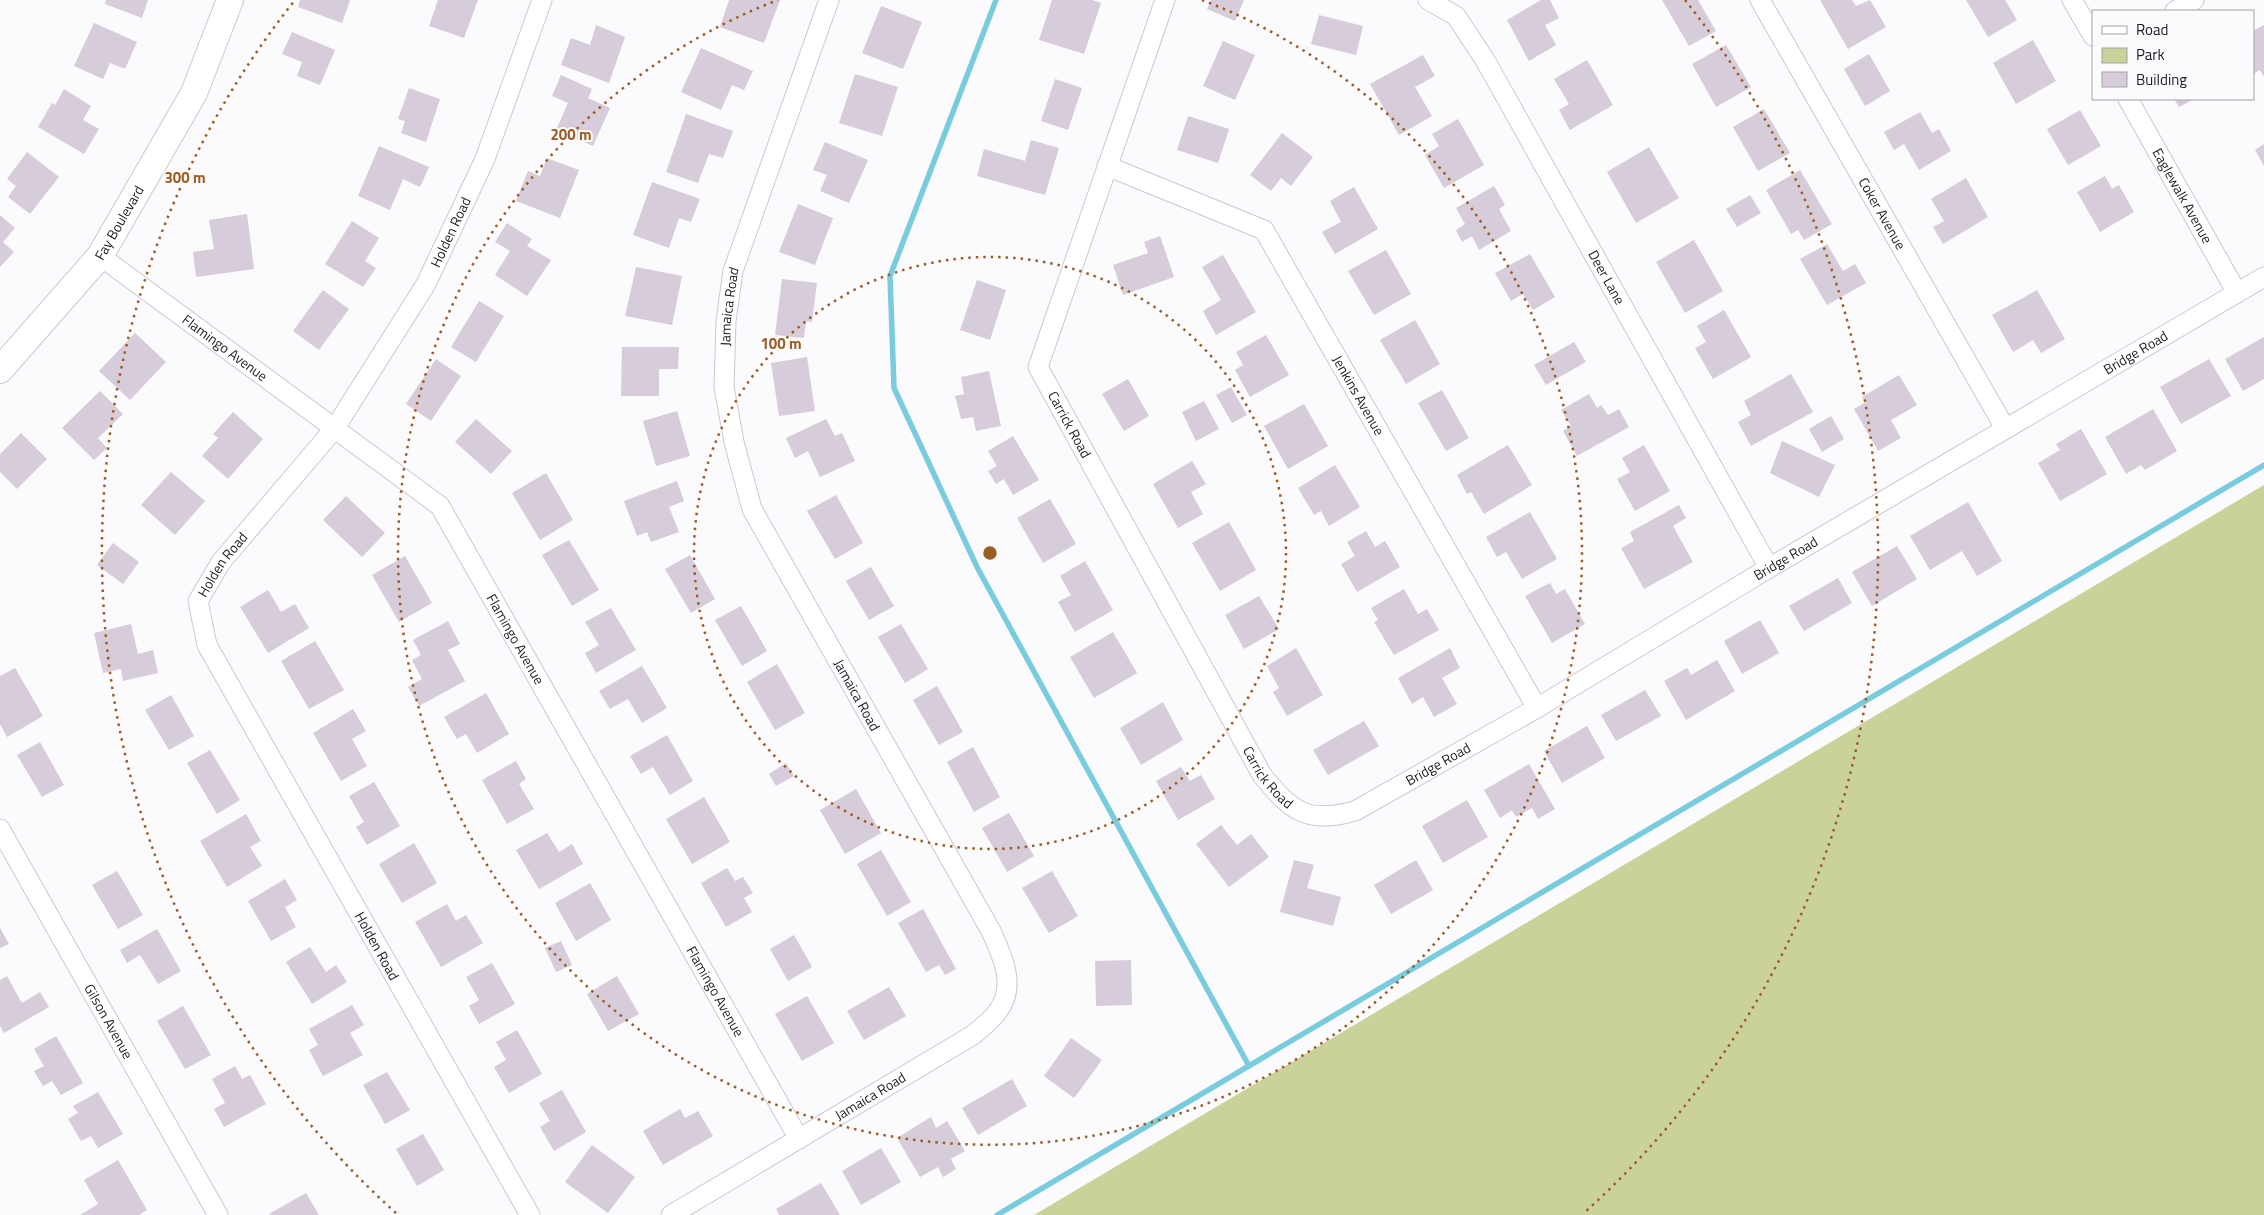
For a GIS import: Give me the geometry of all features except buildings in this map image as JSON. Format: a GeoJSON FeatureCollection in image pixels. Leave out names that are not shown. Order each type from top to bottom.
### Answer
{"type":"FeatureCollection","features":[{"type":"Feature","properties":{"kind":"street","name":"Fay Boulevard"},"geometry":{"type":"LineString","coordinates":[[0,370],[100,256],[194,93],[230,0]]}},
{"type":"Feature","properties":{"kind":"street","name":"Holden Road"},"geometry":{"type":"LineString","coordinates":[[530,1215],[207,645],[198,600],[221,562],[335,428],[426,284],[485,159],[542,0]]}},
{"type":"Feature","properties":{"kind":"street","name":"Jamaica Road"},"geometry":{"type":"LineString","coordinates":[[671,1215],[973,1035],[999,1011],[1007,991],[1006,962],[991,930],[752,509],[734,442],[724,387],[726,321],[733,270],[829,0]]}},
{"type":"Feature","properties":{"kind":"street","name":"Carrick Road"},"geometry":{"type":"LineString","coordinates":[[1165,0],[1038,367],[1262,774],[1278,795],[1301,812]]}},
{"type":"Feature","properties":{"kind":"street","name":"Deer Lane"},"geometry":{"type":"LineString","coordinates":[[1428,0],[1456,16],[1485,60],[1769,568]]}},
{"type":"Feature","properties":{"kind":"street","name":"Coker Avenue"},"geometry":{"type":"LineString","coordinates":[[1760,0],[2005,428]]}},
{"type":"Feature","properties":{"kind":"street"},"geometry":{"type":"LineString","coordinates":[[2072,0],[2092,34]]}},
{"type":"Feature","properties":{"kind":"street"},"geometry":{"type":"LineString","coordinates":[[2177,10],[2194,0]]}},
{"type":"Feature","properties":{"kind":"street","name":"Eaglewalk Avenue"},"geometry":{"type":"LineString","coordinates":[[2129,100],[2237,293]]}},
{"type":"Feature","properties":{"kind":"street","name":"Jenkins Avenue"},"geometry":{"type":"LineString","coordinates":[[1107,166],[1264,230],[1537,708]]}},
{"type":"Feature","properties":{"kind":"street","name":"Flamingo Avenue"},"geometry":{"type":"LineString","coordinates":[[100,256],[440,506],[799,1139]]}},
{"type":"Feature","properties":{"kind":"street","name":"Bridge Road"},"geometry":{"type":"LineString","coordinates":[[1301,812],[1330,818],[1355,811],[1537,708],[2005,428],[2264,277]]}},
{"type":"Feature","properties":{"kind":"street","name":"Gilson Avenue"},"geometry":{"type":"LineString","coordinates":[[0,829],[218,1215]]}},
{"type":"Feature","properties":{"kind":"green space"},"geometry":{"type":"Polygon","coordinates":[[[2264,485],[2264,1215],[1034,1215],[2264,485]]]}},
{"type":"Feature","properties":{"kind":"waterway"},"geometry":{"type":"LineString","coordinates":[[996,0],[890,276],[894,388],[977,567],[1249,1066]]}},
{"type":"Feature","properties":{"kind":"waterway"},"geometry":{"type":"LineString","coordinates":[[997,1215],[2264,465]]}}]}
